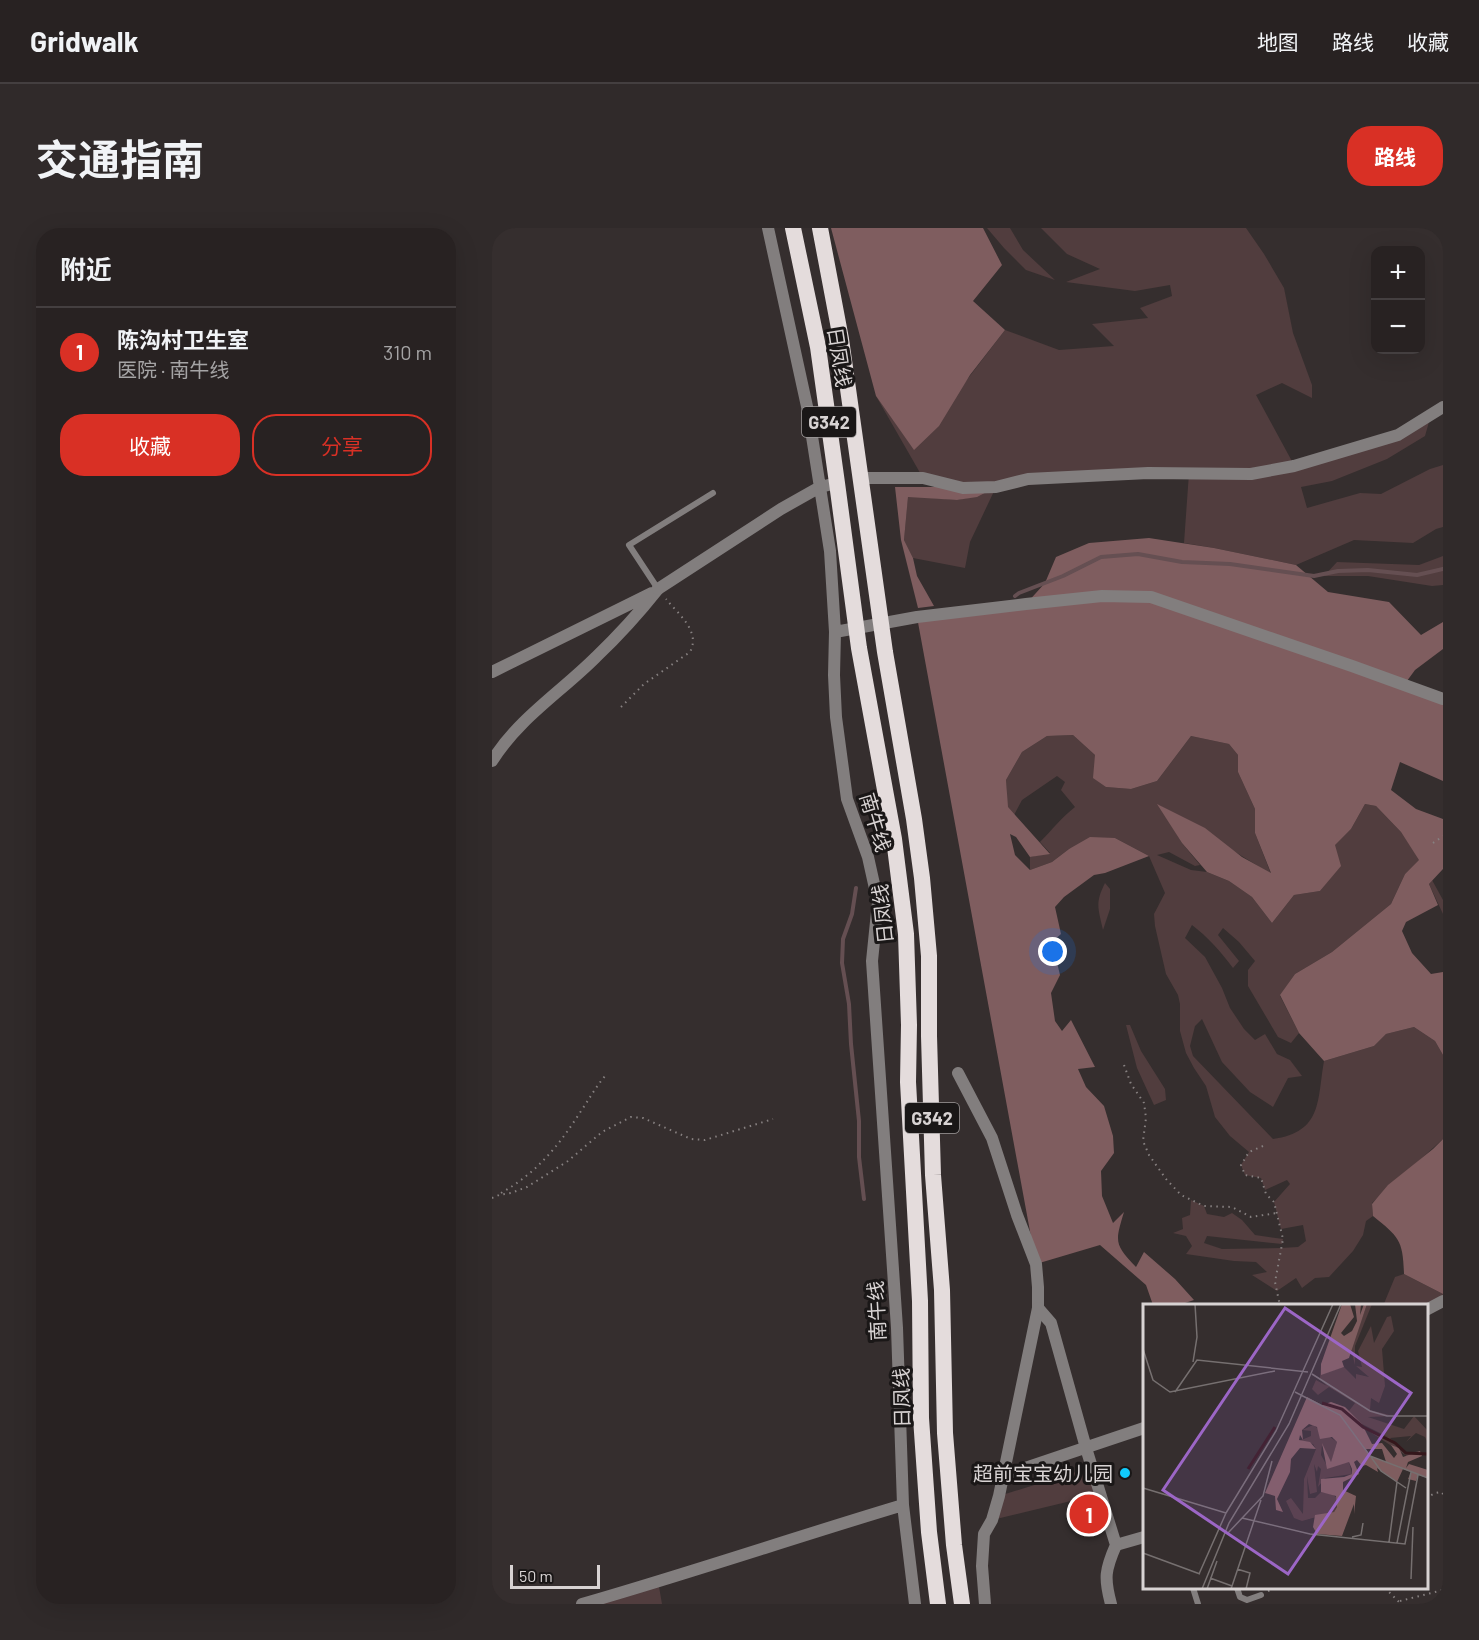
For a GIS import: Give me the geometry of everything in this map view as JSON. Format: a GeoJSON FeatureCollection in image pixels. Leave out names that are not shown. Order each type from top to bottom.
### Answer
{"type":"FeatureCollection","features":[{"type":"Feature","properties":{"kind":"highway","name":"日凤线"},"geometry":{"type":"LineString","coordinates":[[793,228],[818,347],[858,639],[894,840],[906,934],[908,1082],[920,1301],[921,1418],[929,1533],[938,1604]]}},
{"type":"Feature","properties":{"kind":"highway","name":"日凤线"},"geometry":{"type":"LineString","coordinates":[[820,228],[841,339],[882,635],[914,819],[929,956],[933,1175],[942,1290],[945,1432],[954,1545],[962,1604]]}},
{"type":"Feature","properties":{"kind":"street","name":"南牛线"},"geometry":{"type":"LineString","coordinates":[[768,228],[808,411],[830,551],[836,632],[834,675],[836,717],[847,799],[868,857],[878,902],[872,961],[897,1328],[903,1505],[915,1604]]}},
{"type":"Feature","properties":{"kind":"street"},"geometry":{"type":"LineString","coordinates":[[861,478],[923,478],[963,488],[996,487],[1028,478],[1148,473],[1251,474],[1294,466],[1398,435],[1443,407]]}},
{"type":"Feature","properties":{"kind":"street"},"geometry":{"type":"LineString","coordinates":[[492,672],[658,589],[781,509],[820,488],[837,483]]}},
{"type":"Feature","properties":{"kind":"street"},"geometry":{"type":"LineString","coordinates":[[493,757],[531,714],[596,658],[658,589]]}},
{"type":"Feature","properties":{"kind":"street"},"geometry":{"type":"LineString","coordinates":[[836,632],[917,617],[1048,601],[1102,596],[1151,597],[1443,699]]}},
{"type":"Feature","properties":{"kind":"street"},"geometry":{"type":"LineString","coordinates":[[958,1073],[992,1138],[1036,1264],[1038,1287],[1038,1308],[1004,1475],[992,1520],[984,1534],[982,1566],[985,1604]]}},
{"type":"Feature","properties":{"kind":"street"},"geometry":{"type":"LineString","coordinates":[[1428,1309],[1443,1301]]}},
{"type":"Feature","properties":{"kind":"street"},"geometry":{"type":"LineString","coordinates":[[1038,1308],[1051,1323],[1116,1545],[1107,1565],[1106,1585],[1112,1604]]}},
{"type":"Feature","properties":{"kind":"street"},"geometry":{"type":"LineString","coordinates":[[1004,1475],[1143,1428]]}},
{"type":"Feature","properties":{"kind":"street"},"geometry":{"type":"LineString","coordinates":[[582,1604],[903,1505]]}},
{"type":"Feature","properties":{"kind":"street"},"geometry":{"type":"LineString","coordinates":[[1116,1545],[1143,1537]]}},
{"type":"Feature","properties":{"kind":"lane"},"geometry":{"type":"LineString","coordinates":[[658,589],[629,545],[714,493]]}},
{"type":"Feature","properties":{"kind":"lane"},"geometry":{"type":"LineString","coordinates":[[1194,1589],[1198,1604]]}},
{"type":"Feature","properties":{"kind":"lane"},"geometry":{"type":"LineString","coordinates":[[1238,1589],[1240,1597],[1248,1600],[1261,1595]]}},
{"type":"Feature","properties":{"kind":"path"},"geometry":{"type":"LineString","coordinates":[[621,707],[644,684],[690,652],[693,645],[691,629],[658,589]]}},
{"type":"Feature","properties":{"kind":"path"},"geometry":{"type":"LineString","coordinates":[[1432,843],[1443,836]]}},
{"type":"Feature","properties":{"kind":"path"},"geometry":{"type":"LineString","coordinates":[[1124,1065],[1131,1084],[1144,1103],[1146,1118],[1143,1141],[1149,1155],[1180,1195],[1204,1206],[1232,1207],[1251,1217],[1277,1213]]}},
{"type":"Feature","properties":{"kind":"path"},"geometry":{"type":"LineString","coordinates":[[492,1198],[531,1174],[547,1157],[605,1076]]}},
{"type":"Feature","properties":{"kind":"path"},"geometry":{"type":"LineString","coordinates":[[499,1195],[526,1187],[568,1161],[602,1132],[631,1117],[643,1118],[692,1139],[705,1140],[773,1119]]}},
{"type":"Feature","properties":{"kind":"path"},"geometry":{"type":"LineString","coordinates":[[1263,1146],[1249,1152],[1241,1165],[1245,1175],[1261,1178],[1266,1194],[1274,1202],[1283,1239],[1275,1282],[1280,1304]]}},
{"type":"Feature","properties":{"kind":"path"},"geometry":{"type":"LineString","coordinates":[[1428,1497],[1435,1493],[1443,1494]]}},
{"type":"Feature","properties":{"kind":"path"},"geometry":{"type":"LineString","coordinates":[[1387,1589],[1401,1602],[1443,1590]]}},
{"type":"Feature","properties":{"kind":"shaded area"},"geometry":{"type":"Polygon","coordinates":[[[831,228],[983,228],[1002,265],[973,301],[1005,330],[970,375],[939,426],[914,450],[876,396],[831,228]]]}},
{"type":"Feature","properties":{"kind":"shaded area"},"geometry":{"type":"Polygon","coordinates":[[[987,228],[1010,228],[1023,250],[1055,280],[1026,270],[987,228]]]}},
{"type":"Feature","properties":{"kind":"shaded area"},"geometry":{"type":"Polygon","coordinates":[[[1041,228],[1246,228],[1284,288],[1293,333],[1312,385],[1312,398],[1282,383],[1256,395],[1294,465],[1353,448],[1431,415],[1425,436],[1387,459],[1332,481],[1301,487],[1307,508],[1360,493],[1381,494],[1430,469],[1443,465],[1443,527],[1413,543],[1354,540],[1296,565],[1184,543],[1189,473],[996,487],[970,542],[965,568],[913,558],[904,540],[908,496],[957,500],[977,496],[923,478],[876,396],[914,449],[1005,330],[1059,350],[1114,346],[1092,324],[1148,318],[1140,308],[1172,296],[1170,285],[1135,291],[1066,282],[1100,269],[1067,254],[1041,228]]]}},
{"type":"Feature","properties":{"kind":"shaded area"},"geometry":{"type":"Polygon","coordinates":[[[895,487],[996,487],[977,497],[957,500],[908,497],[904,540],[913,558],[917,576],[934,606],[918,608],[901,540],[895,487]]]}},
{"type":"Feature","properties":{"kind":"shaded area"},"geometry":{"type":"Polygon","coordinates":[[[1149,538],[1214,548],[1296,565],[1328,592],[1389,602],[1421,635],[1443,622],[1443,649],[1415,670],[1404,685],[1443,699],[1443,781],[1400,762],[1391,790],[1416,809],[1443,819],[1443,869],[1429,884],[1438,905],[1406,922],[1402,931],[1412,953],[1431,974],[1443,972],[1443,1055],[1435,1041],[1414,1027],[1386,1034],[1374,1046],[1324,1061],[1299,1033],[1280,995],[1295,974],[1332,952],[1391,904],[1405,874],[1419,860],[1401,832],[1376,806],[1365,804],[1351,829],[1335,845],[1341,866],[1320,891],[1294,895],[1272,923],[1252,897],[1229,881],[1207,872],[1182,843],[1157,804],[1205,828],[1242,857],[1271,873],[1255,833],[1255,809],[1238,772],[1238,755],[1229,744],[1191,736],[1157,781],[1131,789],[1106,787],[1093,778],[1095,755],[1073,735],[1047,736],[1022,752],[1006,780],[1008,807],[1050,854],[1030,857],[1016,837],[1010,834],[1015,855],[1030,870],[1052,862],[1090,837],[1115,838],[1149,856],[1094,875],[1064,897],[1055,907],[1061,934],[1052,942],[1060,975],[1051,993],[1055,1021],[1062,1031],[1071,1020],[1095,1067],[1078,1069],[1086,1087],[1104,1106],[1113,1136],[1114,1153],[1101,1171],[1102,1196],[1113,1223],[1124,1212],[1118,1237],[1120,1247],[1136,1267],[1144,1252],[1175,1279],[1194,1300],[1182,1304],[1153,1304],[1146,1285],[1100,1245],[1036,1264],[917,617],[1026,604],[1045,583],[1056,557],[1089,543],[1149,538]]]}},
{"type":"Feature","properties":{"kind":"shaded area"},"geometry":{"type":"Polygon","coordinates":[[[1443,556],[1443,585],[1432,586],[1368,576],[1324,576],[1337,562],[1419,565],[1443,556]]]}},
{"type":"Feature","properties":{"kind":"shaded area"},"geometry":{"type":"Polygon","coordinates":[[[1073,735],[1095,755],[1106,787],[1131,789],[1157,781],[1191,736],[1229,744],[1238,755],[1238,772],[1255,809],[1255,833],[1271,874],[1159,805],[1182,843],[1200,865],[1195,866],[1169,852],[1157,855],[1191,870],[1207,872],[1229,881],[1252,897],[1272,923],[1294,895],[1320,891],[1340,866],[1334,845],[1351,829],[1365,804],[1376,806],[1401,832],[1420,860],[1405,874],[1391,904],[1332,952],[1295,974],[1280,996],[1299,1033],[1291,1043],[1278,1037],[1248,986],[1248,970],[1255,961],[1239,942],[1223,928],[1218,935],[1239,961],[1233,968],[1214,945],[1192,925],[1185,938],[1205,957],[1230,1008],[1244,1029],[1255,1040],[1265,1034],[1277,1054],[1290,1060],[1302,1076],[1288,1078],[1273,1107],[1250,1092],[1222,1062],[1202,1019],[1195,1026],[1190,1046],[1193,1056],[1273,1139],[1289,1135],[1309,1122],[1318,1101],[1324,1061],[1374,1046],[1386,1034],[1414,1027],[1435,1041],[1443,1055],[1443,1139],[1372,1203],[1373,1216],[1366,1221],[1363,1235],[1353,1251],[1329,1277],[1315,1278],[1302,1288],[1296,1278],[1277,1291],[1252,1275],[1267,1272],[1256,1262],[1186,1254],[1192,1246],[1186,1236],[1173,1233],[1183,1229],[1182,1218],[1190,1215],[1191,1200],[1204,1206],[1207,1214],[1224,1217],[1232,1213],[1242,1220],[1255,1235],[1283,1239],[1282,1244],[1207,1236],[1204,1243],[1222,1249],[1281,1248],[1298,1247],[1306,1241],[1303,1225],[1281,1229],[1274,1202],[1290,1184],[1287,1180],[1265,1190],[1261,1178],[1245,1175],[1241,1165],[1249,1152],[1230,1136],[1215,1117],[1206,1086],[1186,1053],[1180,1031],[1178,995],[1166,974],[1155,926],[1154,914],[1165,893],[1149,856],[1115,838],[1069,849],[1052,862],[1030,870],[1030,857],[1050,853],[1040,842],[1075,807],[1061,790],[1065,782],[1057,776],[1022,800],[1014,815],[1007,807],[1006,780],[1022,752],[1047,736],[1073,735]]]}},
{"type":"Feature","properties":{"kind":"shaded area"},"geometry":{"type":"Polygon","coordinates":[[[1432,880],[1443,900],[1443,914],[1429,884],[1432,880]]]}},
{"type":"Feature","properties":{"kind":"shaded area"},"geometry":{"type":"Polygon","coordinates":[[[1105,883],[1110,889],[1110,909],[1103,930],[1098,906],[1105,883]]]}},
{"type":"Feature","properties":{"kind":"shaded area"},"geometry":{"type":"Polygon","coordinates":[[[1126,1025],[1130,1025],[1141,1051],[1165,1089],[1166,1100],[1154,1105],[1137,1068],[1126,1025]]]}},
{"type":"Feature","properties":{"kind":"shaded area"},"geometry":{"type":"Polygon","coordinates":[[[1443,1139],[1443,1294],[1404,1274],[1401,1246],[1389,1229],[1373,1216],[1372,1204],[1388,1185],[1443,1139]]]}},
{"type":"Feature","properties":{"kind":"shaded area"},"geometry":{"type":"Polygon","coordinates":[[[1404,1274],[1443,1294],[1443,1301],[1428,1305],[1384,1304],[1395,1277],[1404,1274]]]}},
{"type":"Feature","properties":{"kind":"shaded area"},"geometry":{"type":"Polygon","coordinates":[[[1092,1467],[1100,1494],[992,1520],[999,1496],[1092,1467]]]}},
{"type":"Feature","properties":{"kind":"shaded area"},"geometry":{"type":"Polygon","coordinates":[[[658,1581],[662,1604],[582,1604],[658,1581]]]}},
{"type":"Feature","properties":{"kind":"waterway"},"geometry":{"type":"LineString","coordinates":[[1015,596],[1101,557],[1138,554],[1182,562],[1230,564],[1314,576],[1338,571],[1368,570],[1417,575],[1443,569]]}},
{"type":"Feature","properties":{"kind":"waterway"},"geometry":{"type":"LineString","coordinates":[[856,888],[852,914],[843,939],[842,963],[849,1004],[864,1199]]}},
{"type":"Feature","properties":{"kind":"place","name":"超前宝宝幼儿园"},"geometry":{"type":"Point","coordinates":[1125,1473]}},
{"type":"Feature","properties":{"kind":"place","name":"陈沟村卫生室"},"geometry":{"type":"Point","coordinates":[1089,1514]}}]}
